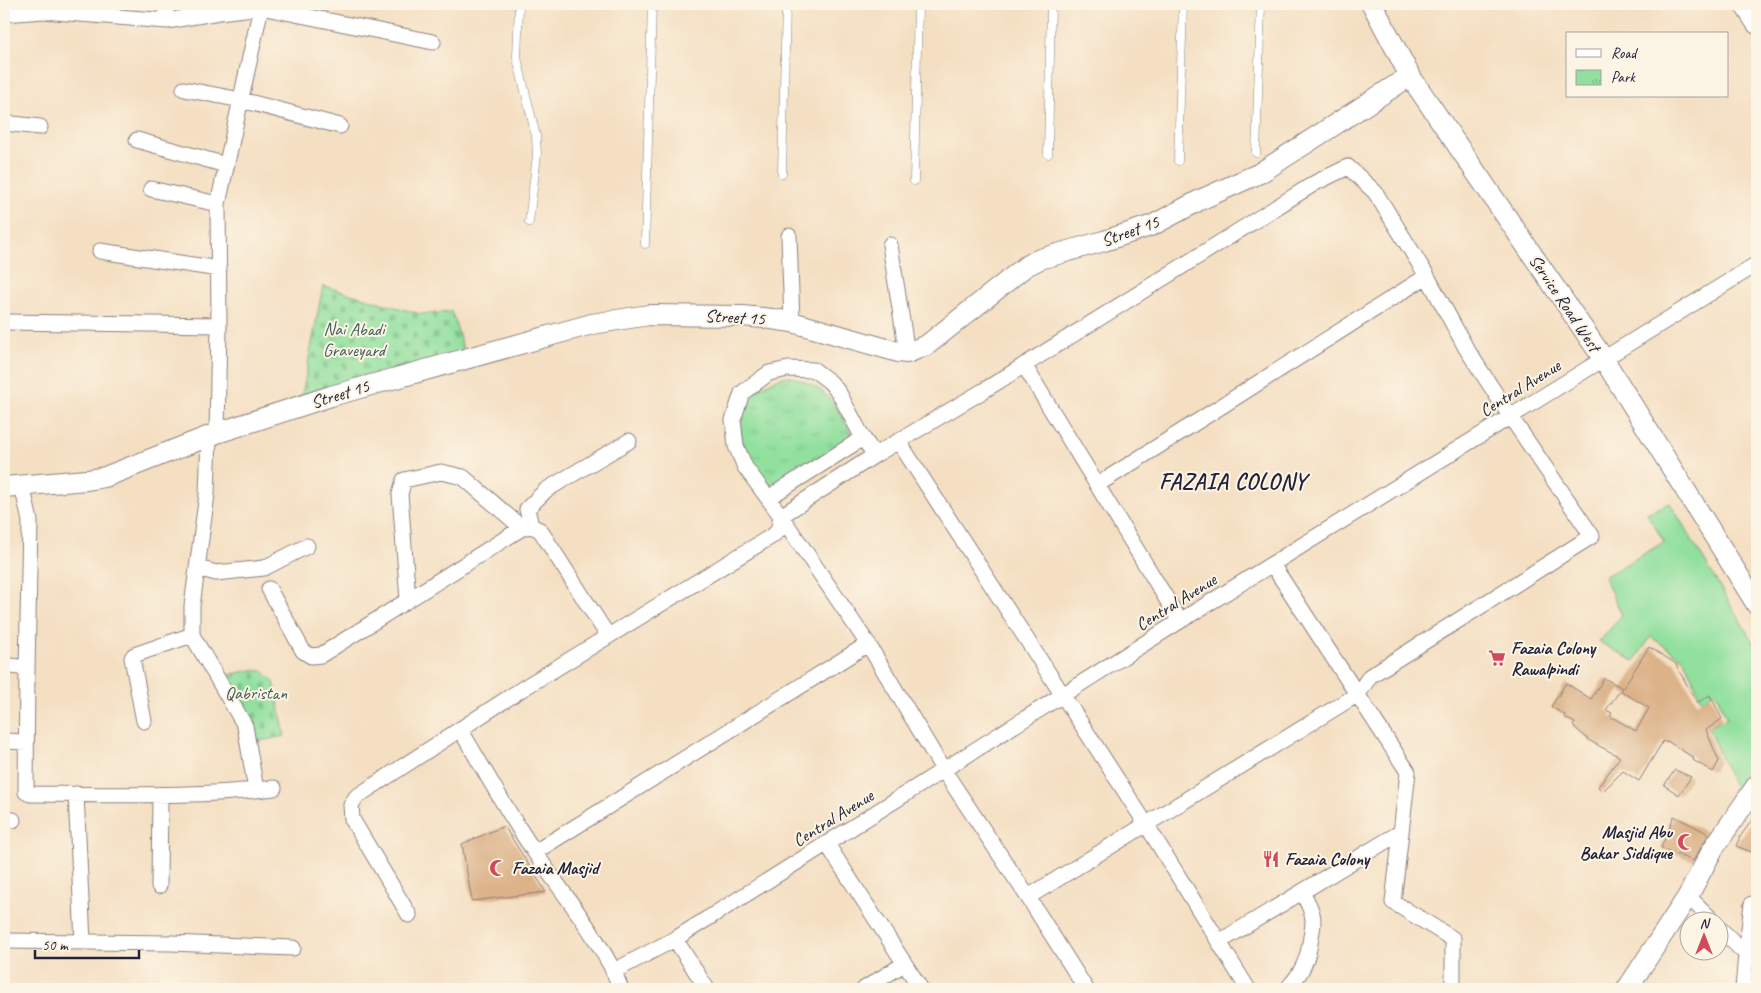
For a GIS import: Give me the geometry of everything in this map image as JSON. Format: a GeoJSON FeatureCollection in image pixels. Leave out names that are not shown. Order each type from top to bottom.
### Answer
{"type":"FeatureCollection","features":[{"type":"Feature","properties":{"kind":"street"},"geometry":{"type":"LineString","coordinates":[[165,4],[167,22]]}},
{"type":"Feature","properties":{"kind":"street","name":"Service Road West"},"geometry":{"type":"LineString","coordinates":[[1372,4],[1410,76],[1603,358],[1757,605]]}},
{"type":"Feature","properties":{"kind":"street"},"geometry":{"type":"LineString","coordinates":[[1744,4],[1757,24]]}},
{"type":"Feature","properties":{"kind":"street"},"geometry":{"type":"LineString","coordinates":[[256,790],[245,726],[192,635],[192,606],[213,435],[219,325],[218,204],[261,6]]}},
{"type":"Feature","properties":{"kind":"street"},"geometry":{"type":"LineString","coordinates":[[4,14],[43,11],[167,22],[261,6],[433,42]]}},
{"type":"Feature","properties":{"kind":"street","name":"Street 15"},"geometry":{"type":"LineString","coordinates":[[13,486],[106,477],[213,435],[331,396],[592,324],[649,315],[743,316],[792,322],[898,352],[908,353],[927,344],[1026,266],[1040,258],[1104,241],[1153,225],[1260,172],[1410,76]]}},
{"type":"Feature","properties":{"kind":"street"},"geometry":{"type":"LineString","coordinates":[[184,89],[241,100],[340,126]]}},
{"type":"Feature","properties":{"kind":"street"},"geometry":{"type":"LineString","coordinates":[[4,123],[40,127]]}},
{"type":"Feature","properties":{"kind":"street"},"geometry":{"type":"LineString","coordinates":[[137,140],[226,165]]}},
{"type":"Feature","properties":{"kind":"street"},"geometry":{"type":"LineString","coordinates":[[409,915],[352,819],[351,805],[356,797],[608,636],[772,536],[778,531],[782,516],[875,456],[1315,183],[1348,167],[1375,192],[1427,276],[1466,348],[1592,536],[1370,676],[1358,694],[1028,897]]}},
{"type":"Feature","properties":{"kind":"street"},"geometry":{"type":"LineString","coordinates":[[151,189],[218,204]]}},
{"type":"Feature","properties":{"kind":"street"},"geometry":{"type":"LineString","coordinates":[[789,236],[792,322]]}},
{"type":"Feature","properties":{"kind":"street"},"geometry":{"type":"LineString","coordinates":[[890,245],[908,353]]}},
{"type":"Feature","properties":{"kind":"street"},"geometry":{"type":"LineString","coordinates":[[100,251],[219,269]]}},
{"type":"Feature","properties":{"kind":"street","name":"Central Avenue"},"geometry":{"type":"LineString","coordinates":[[614,971],[675,939],[1272,564],[1757,264]]}},
{"type":"Feature","properties":{"kind":"street"},"geometry":{"type":"LineString","coordinates":[[1097,485],[1427,276]]}},
{"type":"Feature","properties":{"kind":"street"},"geometry":{"type":"LineString","coordinates":[[4,322],[219,325]]}},
{"type":"Feature","properties":{"kind":"street"},"geometry":{"type":"LineString","coordinates":[[1024,365],[1180,622]]}},
{"type":"Feature","properties":{"kind":"street"},"geometry":{"type":"LineString","coordinates":[[875,456],[839,393],[830,382],[814,370],[788,369],[769,373],[742,393],[733,420],[736,446],[745,466],[782,516],[868,644],[944,771],[1028,897],[1086,989]]}},
{"type":"Feature","properties":{"kind":"street"},"geometry":{"type":"LineString","coordinates":[[768,498],[863,438]]}},
{"type":"Feature","properties":{"kind":"street"},"geometry":{"type":"LineString","coordinates":[[526,527],[527,509],[546,490],[629,441]]}},
{"type":"Feature","properties":{"kind":"street"},"geometry":{"type":"LineString","coordinates":[[899,442],[1146,824],[1248,989]]}},
{"type":"Feature","properties":{"kind":"street"},"geometry":{"type":"LineString","coordinates":[[408,600],[400,494],[404,480],[441,472],[463,477],[526,527],[540,530],[608,636]]}},
{"type":"Feature","properties":{"kind":"street"},"geometry":{"type":"LineString","coordinates":[[13,486],[30,521],[26,792],[30,794],[160,795],[233,793],[274,788]]}},
{"type":"Feature","properties":{"kind":"street"},"geometry":{"type":"LineString","coordinates":[[270,589],[303,650],[311,656],[321,655],[526,527]]}},
{"type":"Feature","properties":{"kind":"street"},"geometry":{"type":"LineString","coordinates":[[198,568],[216,573],[264,568],[308,546]]}},
{"type":"Feature","properties":{"kind":"street"},"geometry":{"type":"LineString","coordinates":[[1272,564],[1408,772],[1393,902],[1453,939],[1453,989]]}},
{"type":"Feature","properties":{"kind":"street"},"geometry":{"type":"LineString","coordinates":[[144,721],[132,658],[134,655],[192,635]]}},
{"type":"Feature","properties":{"kind":"street"},"geometry":{"type":"LineString","coordinates":[[535,852],[868,644]]}},
{"type":"Feature","properties":{"kind":"street"},"geometry":{"type":"LineString","coordinates":[[4,665],[27,668]]}},
{"type":"Feature","properties":{"kind":"street"},"geometry":{"type":"LineString","coordinates":[[460,729],[535,852],[578,914],[614,971],[621,989]]}},
{"type":"Feature","properties":{"kind":"street"},"geometry":{"type":"LineString","coordinates":[[4,742],[26,742]]}},
{"type":"Feature","properties":{"kind":"street"},"geometry":{"type":"LineString","coordinates":[[1627,989],[1688,896],[1714,849],[1757,786]]}},
{"type":"Feature","properties":{"kind":"street"},"geometry":{"type":"LineString","coordinates":[[76,794],[83,942]]}},
{"type":"Feature","properties":{"kind":"street"},"geometry":{"type":"LineString","coordinates":[[159,886],[160,795]]}},
{"type":"Feature","properties":{"kind":"street"},"geometry":{"type":"LineString","coordinates":[[1219,942],[1401,832]]}},
{"type":"Feature","properties":{"kind":"street"},"geometry":{"type":"LineString","coordinates":[[827,844],[921,989]]}},
{"type":"Feature","properties":{"kind":"street"},"geometry":{"type":"LineString","coordinates":[[1286,989],[1299,977],[1310,945],[1313,921],[1302,892]]}},
{"type":"Feature","properties":{"kind":"street"},"geometry":{"type":"LineString","coordinates":[[1688,896],[1702,910]]}},
{"type":"Feature","properties":{"kind":"street"},"geometry":{"type":"LineString","coordinates":[[1742,989],[1752,904]]}},
{"type":"Feature","properties":{"kind":"street"},"geometry":{"type":"LineString","coordinates":[[1728,937],[1746,954]]}},
{"type":"Feature","properties":{"kind":"street"},"geometry":{"type":"LineString","coordinates":[[675,939],[707,989]]}},
{"type":"Feature","properties":{"kind":"street"},"geometry":{"type":"LineString","coordinates":[[4,941],[171,943],[293,948]]}},
{"type":"Feature","properties":{"kind":"street"},"geometry":{"type":"LineString","coordinates":[[864,989],[904,964]]}},
{"type":"Feature","properties":{"kind":"lane"},"geometry":{"type":"LineString","coordinates":[[519,4],[517,58],[536,136],[537,155],[529,222]]}},
{"type":"Feature","properties":{"kind":"lane"},"geometry":{"type":"LineString","coordinates":[[645,244],[652,4]]}},
{"type":"Feature","properties":{"kind":"lane"},"geometry":{"type":"LineString","coordinates":[[782,174],[786,4]]}},
{"type":"Feature","properties":{"kind":"lane"},"geometry":{"type":"LineString","coordinates":[[914,181],[918,4]]}},
{"type":"Feature","properties":{"kind":"lane"},"geometry":{"type":"LineString","coordinates":[[1048,154],[1051,4]]}},
{"type":"Feature","properties":{"kind":"lane"},"geometry":{"type":"LineString","coordinates":[[1178,161],[1183,4]]}},
{"type":"Feature","properties":{"kind":"lane"},"geometry":{"type":"LineString","coordinates":[[1256,153],[1260,4]]}},
{"type":"Feature","properties":{"kind":"green space","name":"Nai Abadi Graveyard"},"geometry":{"type":"Polygon","coordinates":[[[323,286],[420,314],[452,312],[464,352],[302,395],[323,286]]]}},
{"type":"Feature","properties":{"kind":"green space"},"geometry":{"type":"Polygon","coordinates":[[[787,376],[811,385],[828,397],[853,437],[773,487],[757,471],[750,460],[743,445],[740,419],[750,397],[772,381],[787,376]]]}},
{"type":"Feature","properties":{"kind":"green space"},"geometry":{"type":"Polygon","coordinates":[[[1670,503],[1757,649],[1757,763],[1736,792],[1708,728],[1727,718],[1715,691],[1702,701],[1684,659],[1651,637],[1634,661],[1599,642],[1622,615],[1604,577],[1664,542],[1647,513],[1670,503]]]}},
{"type":"Feature","properties":{"kind":"green space","name":"Qabristan"},"geometry":{"type":"Polygon","coordinates":[[[252,670],[263,671],[274,682],[285,736],[255,742],[225,680],[227,675],[252,670]]]}},
{"type":"Feature","properties":{"kind":"building"},"geometry":{"type":"Polygon","coordinates":[[[1649,647],[1675,663],[1697,703],[1710,695],[1722,719],[1706,730],[1719,761],[1713,772],[1667,741],[1666,743],[1663,741],[1639,781],[1623,771],[1603,791],[1598,787],[1620,757],[1590,741],[1573,726],[1575,723],[1551,707],[1566,683],[1591,699],[1604,678],[1622,688],[1606,710],[1612,713],[1610,716],[1636,731],[1649,708],[1621,691],[1649,647]]]}},
{"type":"Feature","properties":{"kind":"building"},"geometry":{"type":"Polygon","coordinates":[[[1675,770],[1691,777],[1679,795],[1664,785],[1675,770]]]}},
{"type":"Feature","properties":{"kind":"building"},"geometry":{"type":"Polygon","coordinates":[[[1757,813],[1757,854],[1736,846],[1757,813]]]}},
{"type":"Feature","properties":{"kind":"building","name":"Masjid Abu Bakar Siddique"},"geometry":{"type":"Polygon","coordinates":[[[1674,816],[1709,834],[1693,861],[1661,848],[1674,816]]]}},
{"type":"Feature","properties":{"kind":"building","name":"Fazaia Masjid"},"geometry":{"type":"Polygon","coordinates":[[[504,826],[546,892],[472,901],[462,844],[504,826]]]}},
{"type":"Feature","properties":{"kind":"place","name":"Fazaia Colony Rawalpindi"},"geometry":{"type":"Point","coordinates":[1497,658]}},
{"type":"Feature","properties":{"kind":"place","name":"Masjid Abu Bakar Siddique"},"geometry":{"type":"Point","coordinates":[1686,842]}},
{"type":"Feature","properties":{"kind":"place","name":"Fazaia Colony"},"geometry":{"type":"Point","coordinates":[1271,859]}},
{"type":"Feature","properties":{"kind":"place","name":"Fazaia Masjid"},"geometry":{"type":"Point","coordinates":[498,868]}},
{"type":"Feature","properties":{"kind":"district","name":"FAZAIA COLONY"},"geometry":{"type":"Point","coordinates":[1233,482]}}]}
